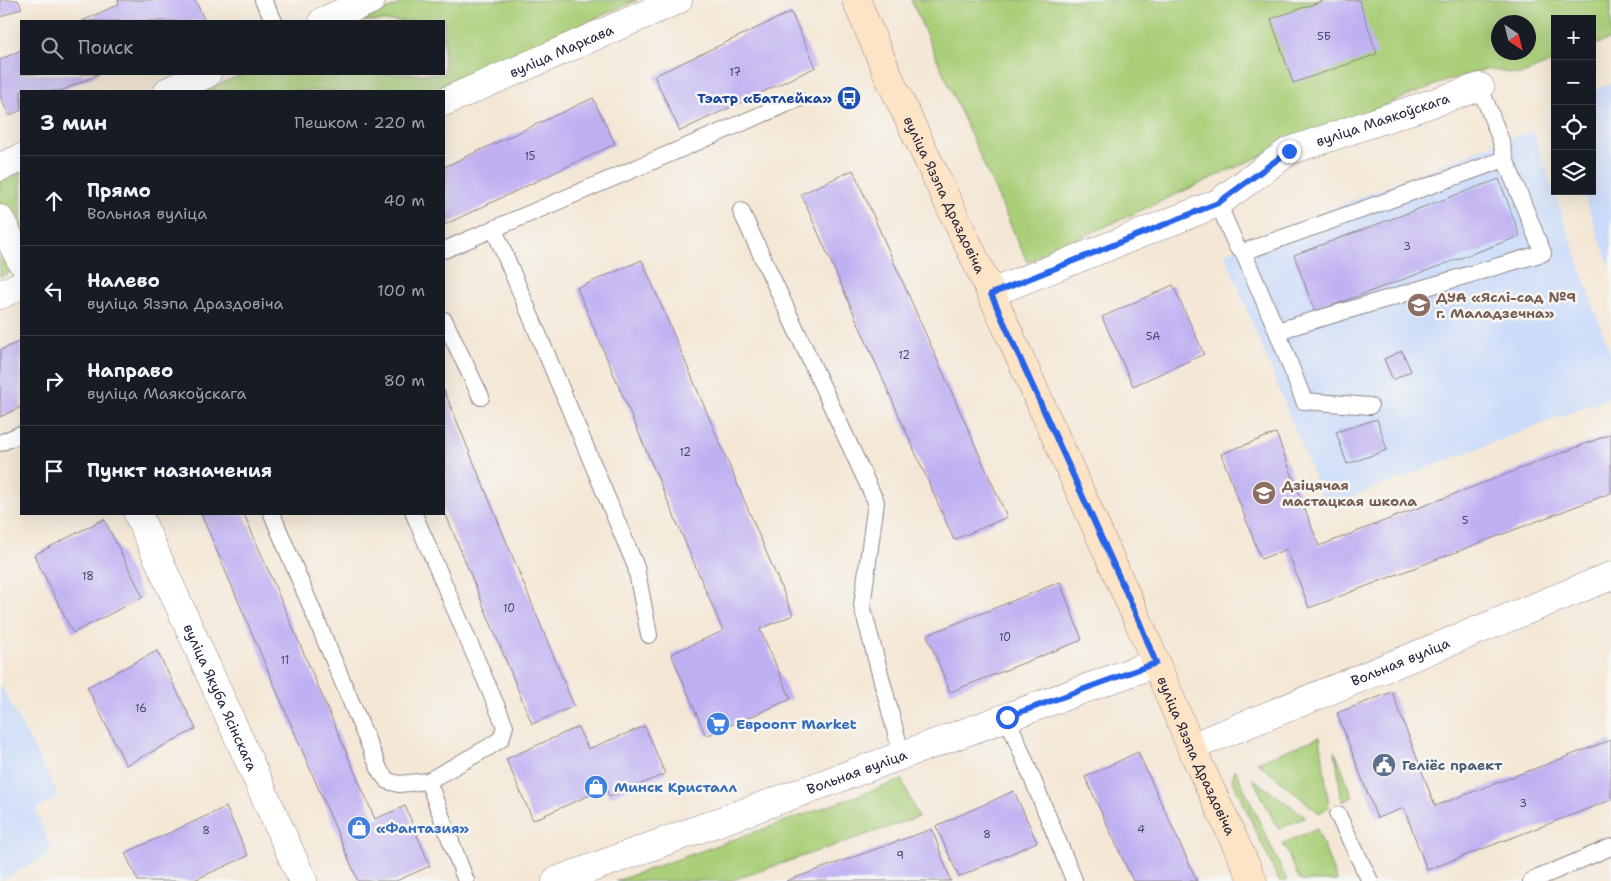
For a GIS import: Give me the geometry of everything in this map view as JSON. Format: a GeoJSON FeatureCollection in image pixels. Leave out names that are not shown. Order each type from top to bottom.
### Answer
{"type":"FeatureCollection","features":[{"type":"Feature","properties":{"kind":"street"},"geometry":{"type":"LineString","coordinates":[[325,20],[371,0]]}},
{"type":"Feature","properties":{"kind":"street","name":"вуліца Маркава"},"geometry":{"type":"LineString","coordinates":[[445,102],[678,0]]}},
{"type":"Feature","properties":{"kind":"street","name":"вуліца Язэпа Драздовіча"},"geometry":{"type":"LineString","coordinates":[[856,0],[892,84],[991,294],[1140,623],[1191,747],[1253,881]]}},
{"type":"Feature","properties":{"kind":"street"},"geometry":{"type":"LineString","coordinates":[[170,90],[205,75]]}},
{"type":"Feature","properties":{"kind":"street","name":"вуліца Маякоўскага"},"geometry":{"type":"LineString","coordinates":[[991,294],[1218,203],[1289,151],[1480,87]]}},
{"type":"Feature","properties":{"kind":"street"},"geometry":{"type":"LineString","coordinates":[[0,167],[20,158]]}},
{"type":"Feature","properties":{"kind":"street"},"geometry":{"type":"LineString","coordinates":[[0,219],[20,259]]}},
{"type":"Feature","properties":{"kind":"street"},"geometry":{"type":"LineString","coordinates":[[0,295],[20,285]]}},
{"type":"Feature","properties":{"kind":"street","name":"вуліца Якуба Ясінскага"},"geometry":{"type":"LineString","coordinates":[[138,515],[303,881]]}},
{"type":"Feature","properties":{"kind":"street","name":"Вольная вуліца"},"geometry":{"type":"LineString","coordinates":[[1191,747],[1611,576]]}},
{"type":"Feature","properties":{"kind":"street","name":"Вольная вуліца"},"geometry":{"type":"LineString","coordinates":[[556,881],[1156,663]]}},
{"type":"Feature","properties":{"kind":"lane"},"geometry":{"type":"LineString","coordinates":[[263,0],[273,20]]}},
{"type":"Feature","properties":{"kind":"lane"},"geometry":{"type":"LineString","coordinates":[[1277,331],[1543,253],[1505,160],[1501,140],[1480,87]]}},
{"type":"Feature","properties":{"kind":"lane"},"geometry":{"type":"LineString","coordinates":[[445,250],[798,99]]}},
{"type":"Feature","properties":{"kind":"lane"},"geometry":{"type":"LineString","coordinates":[[1243,252],[1505,160]]}},
{"type":"Feature","properties":{"kind":"lane"},"geometry":{"type":"LineString","coordinates":[[1218,203],[1237,246],[1243,252],[1277,331],[1304,401],[1370,406]]}},
{"type":"Feature","properties":{"kind":"lane"},"geometry":{"type":"LineString","coordinates":[[742,211],[876,502],[862,606],[902,756]]}},
{"type":"Feature","properties":{"kind":"lane"},"geometry":{"type":"LineString","coordinates":[[494,228],[636,567],[649,635]]}},
{"type":"Feature","properties":{"kind":"lane"},"geometry":{"type":"LineString","coordinates":[[445,322],[481,397]]}},
{"type":"Feature","properties":{"kind":"lane"},"geometry":{"type":"LineString","coordinates":[[0,443],[20,434]]}},
{"type":"Feature","properties":{"kind":"lane"},"geometry":{"type":"LineString","coordinates":[[272,515],[381,773],[388,781],[399,784],[428,780],[489,747],[501,739],[504,726],[414,515]]}},
{"type":"Feature","properties":{"kind":"lane"},"geometry":{"type":"LineString","coordinates":[[1007,717],[1074,881]]}},
{"type":"Feature","properties":{"kind":"lane"},"geometry":{"type":"LineString","coordinates":[[428,780],[466,881]]}},
{"type":"Feature","properties":{"kind":"lane"},"geometry":{"type":"LineString","coordinates":[[1338,814],[1370,881]]}},
{"type":"Feature","properties":{"kind":"lane"},"geometry":{"type":"LineString","coordinates":[[1531,881],[1611,847]]}},
{"type":"Feature","properties":{"kind":"shaded area"},"geometry":{"type":"Polygon","coordinates":[[[1611,84],[1611,270],[1583,195],[1596,195],[1596,90],[1611,84]]]}},
{"type":"Feature","properties":{"kind":"shaded area","name":"ДУА «Яслі-сад №9 г. Маладзечна»"},"geometry":{"type":"Polygon","coordinates":[[[1533,131],[1551,183],[1551,195],[1555,195],[1611,356],[1611,397],[1326,507],[1225,254],[1237,247],[1501,141],[1533,131]]]}},
{"type":"Feature","properties":{"kind":"shaded area"},"geometry":{"type":"Polygon","coordinates":[[[0,684],[59,796],[35,810],[53,852],[0,881],[0,684]]]}},
{"type":"Feature","properties":{"kind":"green space"},"geometry":{"type":"Polygon","coordinates":[[[409,0],[638,0],[429,90],[206,90],[241,75],[445,75],[445,20],[363,20],[409,0]]]}},
{"type":"Feature","properties":{"kind":"green space"},"geometry":{"type":"Polygon","coordinates":[[[911,0],[1611,0],[1611,39],[1596,45],[1596,15],[1551,15],[1551,63],[1520,75],[1486,69],[1443,82],[1285,145],[1027,262],[911,0]]]}},
{"type":"Feature","properties":{"kind":"green space"},"geometry":{"type":"Polygon","coordinates":[[[20,172],[20,267],[0,277],[0,182],[20,172]]]}},
{"type":"Feature","properties":{"kind":"green space"},"geometry":{"type":"Polygon","coordinates":[[[1320,737],[1329,807],[1319,813],[1257,762],[1320,737]]]}},
{"type":"Feature","properties":{"kind":"green space"},"geometry":{"type":"Polygon","coordinates":[[[1335,751],[1353,797],[1342,802],[1335,751]]]}},
{"type":"Feature","properties":{"kind":"green space"},"geometry":{"type":"Polygon","coordinates":[[[1235,769],[1287,881],[1279,881],[1232,779],[1235,769]]]}},
{"type":"Feature","properties":{"kind":"green space"},"geometry":{"type":"Polygon","coordinates":[[[1253,779],[1306,817],[1278,829],[1253,779]]]}},
{"type":"Feature","properties":{"kind":"green space"},"geometry":{"type":"Polygon","coordinates":[[[902,780],[918,817],[730,881],[616,881],[902,780]]]}},
{"type":"Feature","properties":{"kind":"green space"},"geometry":{"type":"Polygon","coordinates":[[[1317,829],[1337,881],[1300,881],[1283,843],[1317,829]]]}},
{"type":"Feature","properties":{"kind":"building"},"geometry":{"type":"Polygon","coordinates":[[[0,0],[18,0],[22,8],[0,17],[0,0]]]}},
{"type":"Feature","properties":{"kind":"building"},"geometry":{"type":"Polygon","coordinates":[[[118,0],[195,0],[205,20],[84,20],[119,4],[118,0]]]}},
{"type":"Feature","properties":{"kind":"building"},"geometry":{"type":"Polygon","coordinates":[[[1325,0],[1359,0],[1377,54],[1293,83],[1271,19],[1325,0]]]}},
{"type":"Feature","properties":{"kind":"building"},"geometry":{"type":"Polygon","coordinates":[[[791,12],[816,67],[680,131],[654,76],[791,12]]]}},
{"type":"Feature","properties":{"kind":"building"},"geometry":{"type":"Polygon","coordinates":[[[20,50],[20,75],[97,75],[63,90],[20,90],[20,110],[9,116],[0,96],[0,60],[20,50]]]}},
{"type":"Feature","properties":{"kind":"building"},"geometry":{"type":"Polygon","coordinates":[[[593,98],[615,144],[445,225],[445,167],[593,98]]]}},
{"type":"Feature","properties":{"kind":"building"},"geometry":{"type":"Polygon","coordinates":[[[853,170],[1007,517],[954,540],[801,194],[853,170]]]}},
{"type":"Feature","properties":{"kind":"building"},"geometry":{"type":"Polygon","coordinates":[[[1499,179],[1520,236],[1315,312],[1294,255],[1499,179]]]}},
{"type":"Feature","properties":{"kind":"building"},"geometry":{"type":"Polygon","coordinates":[[[642,260],[793,615],[760,629],[791,699],[706,736],[671,654],[723,631],[577,288],[642,260]]]}},
{"type":"Feature","properties":{"kind":"building"},"geometry":{"type":"Polygon","coordinates":[[[1173,285],[1204,354],[1133,386],[1102,317],[1173,285]]]}},
{"type":"Feature","properties":{"kind":"building"},"geometry":{"type":"Polygon","coordinates":[[[19,342],[20,345],[20,407],[0,417],[0,350],[19,342]]]}},
{"type":"Feature","properties":{"kind":"building"},"geometry":{"type":"Polygon","coordinates":[[[1402,351],[1411,371],[1393,380],[1384,359],[1402,351]]]}},
{"type":"Feature","properties":{"kind":"building"},"geometry":{"type":"Polygon","coordinates":[[[445,392],[574,706],[532,724],[445,512],[445,392]]]}},
{"type":"Feature","properties":{"kind":"building"},"geometry":{"type":"Polygon","coordinates":[[[1377,419],[1387,450],[1347,464],[1336,432],[1377,419]]]}},
{"type":"Feature","properties":{"kind":"building"},"geometry":{"type":"Polygon","coordinates":[[[1276,433],[1319,546],[1611,434],[1611,493],[1309,608],[1287,549],[1261,559],[1221,454],[1276,433]]]}},
{"type":"Feature","properties":{"kind":"building"},"geometry":{"type":"Polygon","coordinates":[[[201,515],[244,515],[375,819],[405,806],[430,866],[396,881],[358,881],[201,515]]]}},
{"type":"Feature","properties":{"kind":"building"},"geometry":{"type":"Polygon","coordinates":[[[104,519],[143,597],[73,633],[34,555],[104,519]]]}},
{"type":"Feature","properties":{"kind":"building"},"geometry":{"type":"Polygon","coordinates":[[[1060,582],[1082,640],[950,692],[927,635],[1060,582]]]}},
{"type":"Feature","properties":{"kind":"building"},"geometry":{"type":"Polygon","coordinates":[[[157,651],[196,729],[126,765],[87,687],[157,651]]]}},
{"type":"Feature","properties":{"kind":"building"},"geometry":{"type":"Polygon","coordinates":[[[1392,692],[1435,806],[1611,740],[1611,800],[1427,870],[1404,808],[1377,818],[1337,713],[1392,692]]]}},
{"type":"Feature","properties":{"kind":"building"},"geometry":{"type":"Polygon","coordinates":[[[645,726],[665,774],[609,797],[606,788],[533,820],[506,759],[578,727],[588,749],[645,726]]]}},
{"type":"Feature","properties":{"kind":"building"},"geometry":{"type":"Polygon","coordinates":[[[1138,752],[1197,881],[1133,881],[1085,777],[1138,752]]]}},
{"type":"Feature","properties":{"kind":"building"},"geometry":{"type":"Polygon","coordinates":[[[1014,791],[1037,842],[959,877],[936,826],[1014,791]]]}},
{"type":"Feature","properties":{"kind":"building"},"geometry":{"type":"Polygon","coordinates":[[[226,807],[248,856],[192,881],[138,881],[125,853],[226,807]]]}},
{"type":"Feature","properties":{"kind":"building"},"geometry":{"type":"Polygon","coordinates":[[[932,829],[951,881],[786,881],[932,829]]]}},
{"type":"Feature","properties":{"kind":"place","name":"Тэатр «Батлейка»"},"geometry":{"type":"Point","coordinates":[849,98]}},
{"type":"Feature","properties":{"kind":"place","name":"ДУА «Яслі-сад №9 г. Маладзечна»"},"geometry":{"type":"Point","coordinates":[1419,305]}},
{"type":"Feature","properties":{"kind":"place","name":"Дзіцячая мастацкая школа"},"geometry":{"type":"Point","coordinates":[1264,493]}},
{"type":"Feature","properties":{"kind":"place","name":"Евроопт Market"},"geometry":{"type":"Point","coordinates":[718,724]}},
{"type":"Feature","properties":{"kind":"place","name":"Геліёс праект"},"geometry":{"type":"Point","coordinates":[1384,765]}},
{"type":"Feature","properties":{"kind":"place","name":"Минск Кристалл"},"geometry":{"type":"Point","coordinates":[596,787]}},
{"type":"Feature","properties":{"kind":"place","name":"«Фантазия»"},"geometry":{"type":"Point","coordinates":[359,828]}},
{"type":"Feature","properties":{"kind":"route"},"geometry":{"type":"LineString","coordinates":[[1007,717],[1156,663],[1140,623],[991,294],[1218,203],[1289,151]]}}]}
